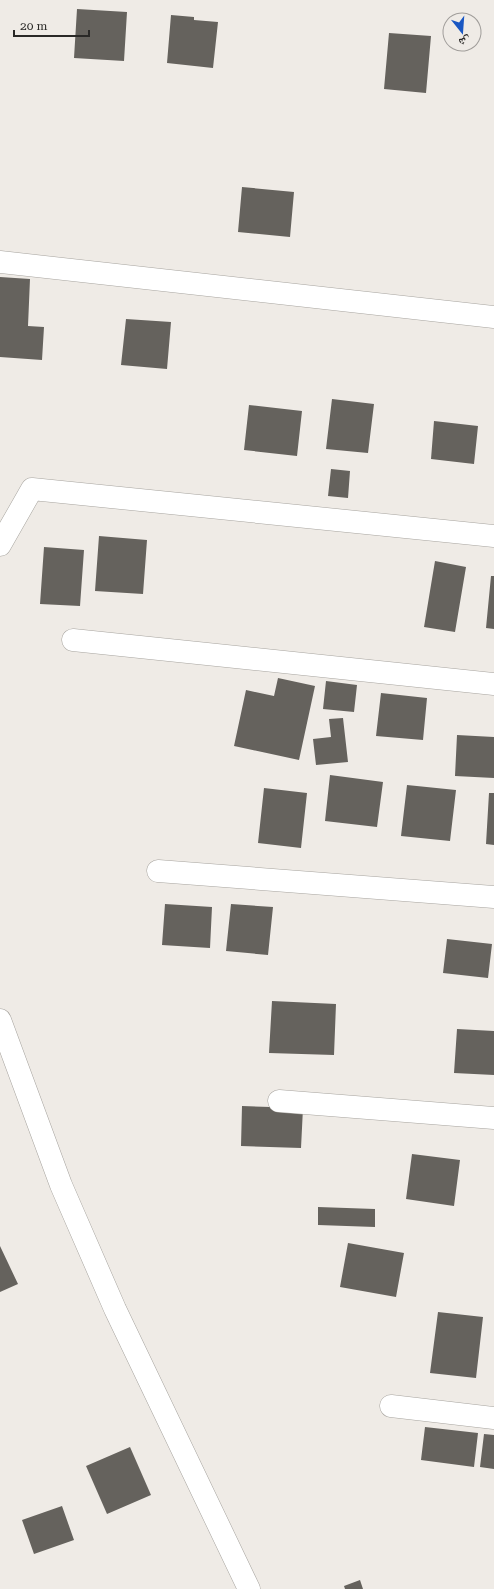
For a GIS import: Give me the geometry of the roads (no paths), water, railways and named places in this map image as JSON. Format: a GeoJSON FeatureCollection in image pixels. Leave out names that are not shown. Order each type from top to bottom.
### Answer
{"type":"FeatureCollection","features":[{"type":"Feature","properties":{"kind":"street"},"geometry":{"type":"LineString","coordinates":[[0,262],[494,317]]}},
{"type":"Feature","properties":{"kind":"street"},"geometry":{"type":"LineString","coordinates":[[0,545],[32,489],[494,536]]}},
{"type":"Feature","properties":{"kind":"street"},"geometry":{"type":"LineString","coordinates":[[73,640],[494,684]]}},
{"type":"Feature","properties":{"kind":"street"},"geometry":{"type":"LineString","coordinates":[[158,870],[494,897]]}},
{"type":"Feature","properties":{"kind":"street"},"geometry":{"type":"LineString","coordinates":[[0,1020],[61,1185],[92,1258],[249,1589]]}},
{"type":"Feature","properties":{"kind":"street"},"geometry":{"type":"LineString","coordinates":[[279,1101],[494,1118]]}},
{"type":"Feature","properties":{"kind":"street"},"geometry":{"type":"LineString","coordinates":[[391,1406],[494,1418]]}}]}
